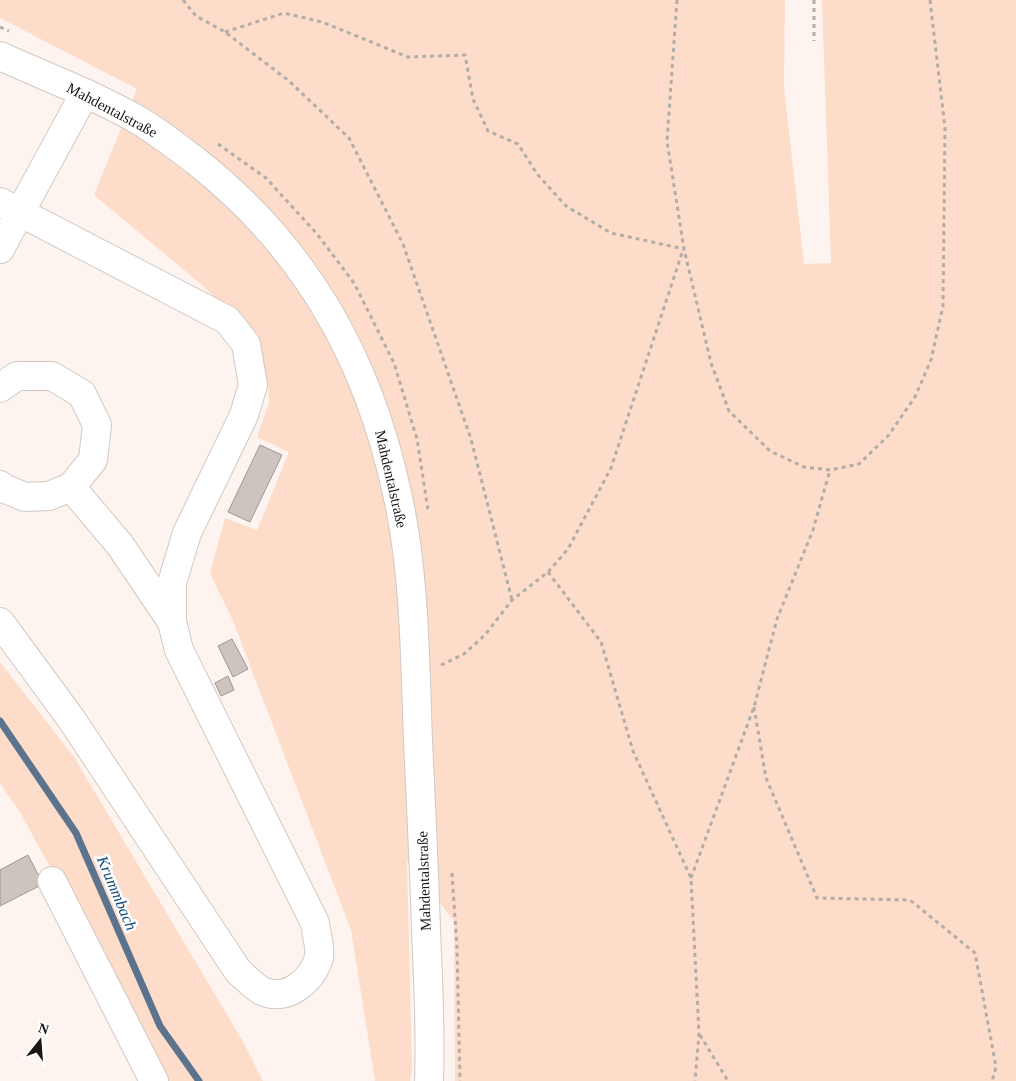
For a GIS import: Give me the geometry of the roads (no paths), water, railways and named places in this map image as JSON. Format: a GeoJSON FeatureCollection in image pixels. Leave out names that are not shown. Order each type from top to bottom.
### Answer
{"type":"FeatureCollection","features":[{"type":"Feature","properties":{"kind":"main road","name":"Mahdentalstraße"},"geometry":{"type":"LineString","coordinates":[[0,56],[142,122],[223,182],[254,214],[305,274],[346,341],[361,374],[376,415],[398,494],[410,584],[425,888],[429,1081]]}},
{"type":"Feature","properties":{"kind":"main road"},"geometry":{"type":"LineString","coordinates":[[0,249],[9,213],[85,94]]}},
{"type":"Feature","properties":{"kind":"main road"},"geometry":{"type":"LineString","coordinates":[[0,622],[72,720],[238,971],[262,991],[277,994],[296,989],[311,976],[320,956],[315,923],[179,650],[172,622],[172,583],[187,533],[244,415],[253,385],[246,344],[227,320],[9,213]]}},
{"type":"Feature","properties":{"kind":"main road"},"geometry":{"type":"LineString","coordinates":[[0,388],[17,376],[52,376],[82,394],[97,425],[93,460],[71,486],[49,496],[26,496],[3,488],[0,485]]}},
{"type":"Feature","properties":{"kind":"main road"},"geometry":{"type":"LineString","coordinates":[[71,486],[120,545],[172,622]]}},
{"type":"Feature","properties":{"kind":"main road"},"geometry":{"type":"LineString","coordinates":[[52,881],[154,1081]]}},
{"type":"Feature","properties":{"kind":"waterway","name":"Krummbach"},"geometry":{"type":"LineString","coordinates":[[0,721],[76,833],[160,1026],[199,1081]]}}]}
